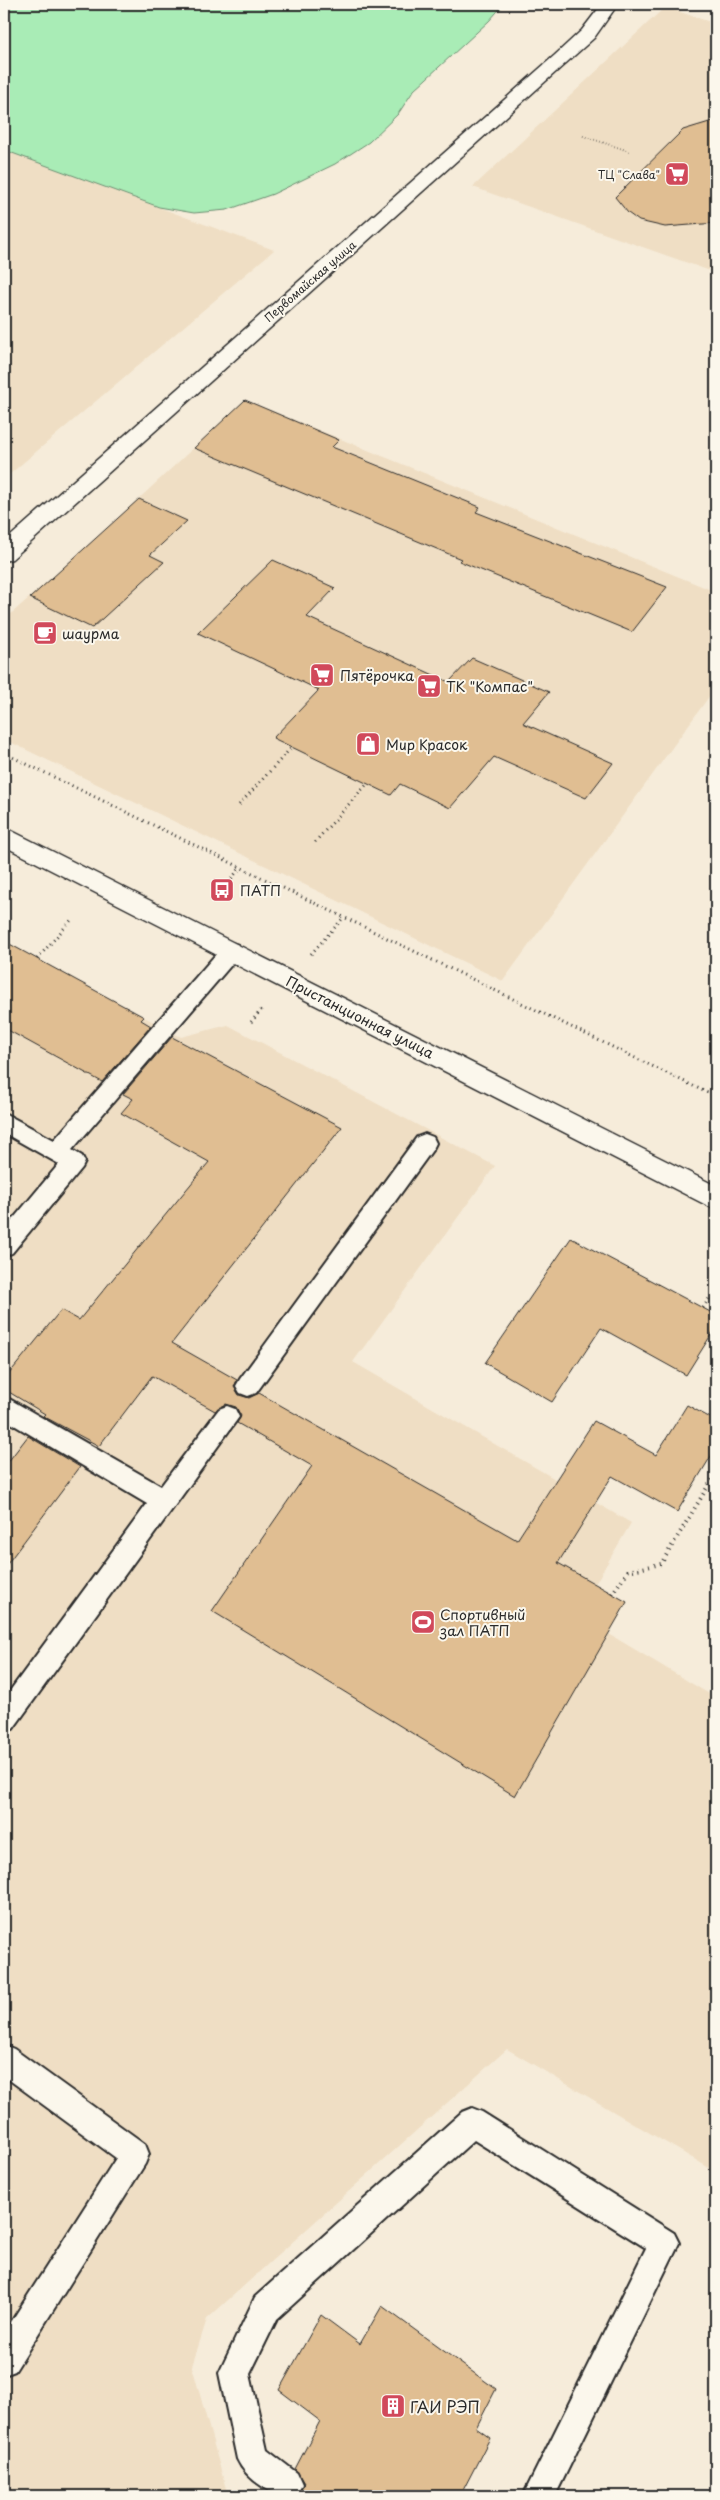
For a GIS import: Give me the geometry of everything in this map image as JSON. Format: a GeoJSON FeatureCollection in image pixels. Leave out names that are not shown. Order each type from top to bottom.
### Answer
{"type":"FeatureCollection","features":[{"type":"Feature","properties":{"kind":"main road","name":"Первомайская улица"},"geometry":{"type":"LineString","coordinates":[[4,554],[561,59],[588,34],[601,19],[610,4]]}},
{"type":"Feature","properties":{"kind":"main road","name":"Пристанционная улица"},"geometry":{"type":"LineString","coordinates":[[4,836],[716,1200]]}},
{"type":"Feature","properties":{"kind":"lane"},"geometry":{"type":"LineString","coordinates":[[56,1152],[231,952]]}},
{"type":"Feature","properties":{"kind":"lane"},"geometry":{"type":"LineString","coordinates":[[4,1122],[74,1162],[4,1246]]}},
{"type":"Feature","properties":{"kind":"lane"},"geometry":{"type":"LineString","coordinates":[[248,1386],[425,1142]]}},
{"type":"Feature","properties":{"kind":"lane"},"geometry":{"type":"LineString","coordinates":[[4,1406],[164,1501]]}},
{"type":"Feature","properties":{"kind":"lane"},"geometry":{"type":"LineString","coordinates":[[4,1720],[227,1417]]}},
{"type":"Feature","properties":{"kind":"lane"},"geometry":{"type":"LineString","coordinates":[[4,2059],[136,2154],[4,2360]]}},
{"type":"Feature","properties":{"kind":"lane"},"geometry":{"type":"LineString","coordinates":[[286,2484],[253,2459],[234,2373],[266,2308],[472,2122],[664,2243],[539,2496]]}},
{"type":"Feature","properties":{"kind":"path"},"geometry":{"type":"LineString","coordinates":[[583,136],[629,151]]}},
{"type":"Feature","properties":{"kind":"path"},"geometry":{"type":"LineString","coordinates":[[239,805],[292,747]]}},
{"type":"Feature","properties":{"kind":"path"},"geometry":{"type":"LineString","coordinates":[[4,753],[716,1096]]}},
{"type":"Feature","properties":{"kind":"path"},"geometry":{"type":"LineString","coordinates":[[315,842],[367,784]]}},
{"type":"Feature","properties":{"kind":"path"},"geometry":{"type":"LineString","coordinates":[[222,890],[241,867]]}},
{"type":"Feature","properties":{"kind":"path"},"geometry":{"type":"LineString","coordinates":[[36,959],[73,918]]}},
{"type":"Feature","properties":{"kind":"path"},"geometry":{"type":"LineString","coordinates":[[702,1308],[710,1297],[716,1301]]}},
{"type":"Feature","properties":{"kind":"path"},"geometry":{"type":"LineString","coordinates":[[612,1594],[628,1571],[661,1564],[716,1473]]}},
{"type":"Feature","properties":{"kind":"shaded area"},"geometry":{"type":"Polygon","coordinates":[[[665,7],[716,24],[716,273],[473,187],[665,7]]]}},
{"type":"Feature","properties":{"kind":"shaded area"},"geometry":{"type":"Polygon","coordinates":[[[4,150],[274,250],[4,479],[4,150]]]}},
{"type":"Feature","properties":{"kind":"shaded area"},"geometry":{"type":"Polygon","coordinates":[[[245,400],[716,592],[716,687],[503,981],[4,739],[4,620],[102,533],[245,400]]]}},
{"type":"Feature","properties":{"kind":"shaded area"},"geometry":{"type":"Polygon","coordinates":[[[4,941],[181,1037],[228,1025],[495,1166],[353,1362],[631,1523],[595,1584],[627,1602],[609,1634],[716,1698],[716,2172],[507,2049],[207,2319],[192,2366],[228,2496],[4,2496],[4,941]]]}},
{"type":"Feature","properties":{"kind":"green space"},"geometry":{"type":"Polygon","coordinates":[[[4,4],[504,4],[489,21],[414,90],[398,114],[369,142],[335,164],[273,194],[227,210],[194,213],[159,207],[4,150],[4,4]]]}},
{"type":"Feature","properties":{"kind":"building","name":"ТЦ \"Слава\""},"geometry":{"type":"Polygon","coordinates":[[[716,120],[716,223],[665,227],[639,221],[628,213],[615,197],[683,130],[716,120]]]}},
{"type":"Feature","properties":{"kind":"building"},"geometry":{"type":"Polygon","coordinates":[[[245,400],[339,440],[332,447],[480,507],[476,512],[667,587],[632,632],[459,561],[461,559],[194,448],[245,400]]]}},
{"type":"Feature","properties":{"kind":"building"},"geometry":{"type":"Polygon","coordinates":[[[139,499],[187,521],[150,555],[164,562],[92,628],[30,598],[139,499]]]}},
{"type":"Feature","properties":{"kind":"building","name":"ТК \"Компас\""},"geometry":{"type":"Polygon","coordinates":[[[273,560],[335,588],[307,617],[449,682],[472,658],[549,692],[523,723],[613,763],[586,798],[494,757],[450,808],[400,784],[391,795],[273,738],[319,690],[198,633],[273,560]]]}},
{"type":"Feature","properties":{"kind":"building"},"geometry":{"type":"Polygon","coordinates":[[[4,941],[144,1017],[141,1020],[151,1026],[102,1082],[4,1028],[4,941]]]}},
{"type":"Feature","properties":{"kind":"building"},"geometry":{"type":"Polygon","coordinates":[[[172,1037],[342,1127],[172,1343],[237,1380],[234,1387],[239,1395],[249,1398],[259,1393],[517,1540],[594,1421],[656,1455],[687,1405],[716,1421],[716,1448],[677,1512],[612,1476],[558,1563],[627,1602],[515,1796],[212,1611],[312,1466],[237,1423],[241,1416],[236,1407],[226,1404],[215,1411],[152,1376],[99,1446],[43,1416],[45,1414],[4,1389],[4,1380],[61,1310],[79,1320],[209,1162],[121,1113],[133,1099],[123,1094],[172,1037]]]}},
{"type":"Feature","properties":{"kind":"building"},"geometry":{"type":"Polygon","coordinates":[[[571,1238],[716,1315],[716,1327],[686,1375],[601,1328],[552,1402],[485,1363],[571,1238]]]}},
{"type":"Feature","properties":{"kind":"building"},"geometry":{"type":"Polygon","coordinates":[[[28,1436],[80,1467],[4,1568],[4,1467],[28,1436]]]}},
{"type":"Feature","properties":{"kind":"building","name":"ГАИ РЭП"},"geometry":{"type":"Polygon","coordinates":[[[382,2306],[496,2389],[476,2428],[490,2438],[460,2496],[298,2496],[304,2483],[295,2469],[320,2421],[279,2390],[321,2315],[360,2344],[382,2306]]]}},
{"type":"Feature","properties":{"kind":"place","name":"ТЦ \"Слава\""},"geometry":{"type":"Point","coordinates":[677,174]}},
{"type":"Feature","properties":{"kind":"place","name":"шаурма"},"geometry":{"type":"Point","coordinates":[45,633]}},
{"type":"Feature","properties":{"kind":"place","name":"Пятёрочка"},"geometry":{"type":"Point","coordinates":[322,675]}},
{"type":"Feature","properties":{"kind":"place","name":"ТК \"Компас\""},"geometry":{"type":"Point","coordinates":[429,686]}},
{"type":"Feature","properties":{"kind":"place","name":"Мир Красок"},"geometry":{"type":"Point","coordinates":[368,744]}},
{"type":"Feature","properties":{"kind":"place","name":"ПАТП"},"geometry":{"type":"Point","coordinates":[222,890]}},
{"type":"Feature","properties":{"kind":"place","name":"Спортивный зал ПАТП"},"geometry":{"type":"Point","coordinates":[423,1622]}},
{"type":"Feature","properties":{"kind":"place","name":"ГАИ РЭП"},"geometry":{"type":"Point","coordinates":[393,2406]}}]}
